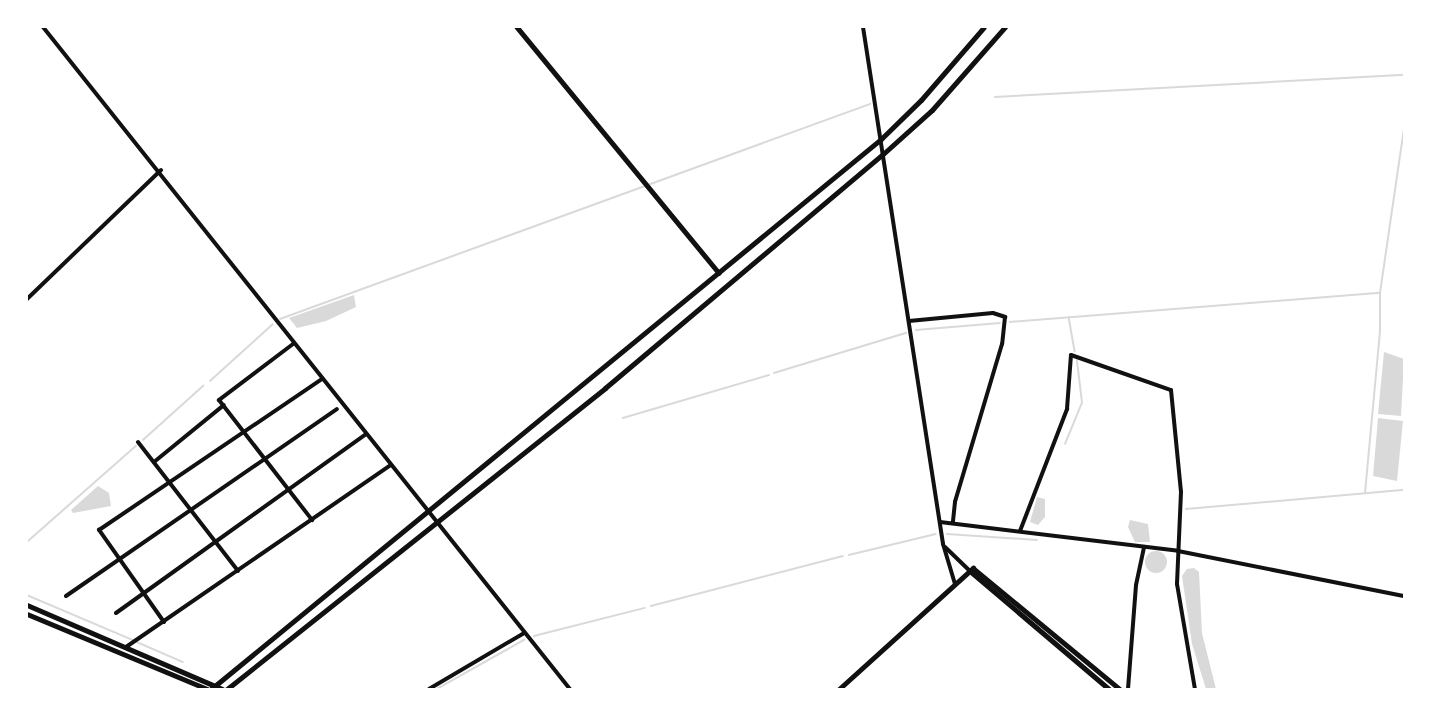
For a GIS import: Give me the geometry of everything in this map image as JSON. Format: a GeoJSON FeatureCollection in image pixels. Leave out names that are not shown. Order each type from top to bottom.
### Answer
{"type":"FeatureCollection","features":[{"type":"Feature","properties":{"kind":"main road"},"geometry":{"type":"LineString","coordinates":[[211,688],[429,512],[880,139],[921,100],[984,27]]}},
{"type":"Feature","properties":{"kind":"main road"},"geometry":{"type":"LineString","coordinates":[[227,689],[438,524],[883,154],[932,110],[1005,27]]}},
{"type":"Feature","properties":{"kind":"main road"},"geometry":{"type":"LineString","coordinates":[[839,689],[972,569]]}},
{"type":"Feature","properties":{"kind":"main road"},"geometry":{"type":"LineString","coordinates":[[27,606],[126,647],[211,688]]}},
{"type":"Feature","properties":{"kind":"main road"},"geometry":{"type":"LineString","coordinates":[[27,614],[211,688],[222,689]]}},
{"type":"Feature","properties":{"kind":"street"},"geometry":{"type":"LineString","coordinates":[[43,27],[158,175],[570,689]]}},
{"type":"Feature","properties":{"kind":"street"},"geometry":{"type":"LineString","coordinates":[[517,27],[720,273]]}},
{"type":"Feature","properties":{"kind":"street"},"geometry":{"type":"LineString","coordinates":[[863,27],[943,544],[955,585]]}},
{"type":"Feature","properties":{"kind":"street"},"geometry":{"type":"LineString","coordinates":[[27,299],[161,170]]}},
{"type":"Feature","properties":{"kind":"street"},"geometry":{"type":"LineString","coordinates":[[909,321],[993,314],[1005,317],[1002,344],[955,502],[953,522]]}},
{"type":"Feature","properties":{"kind":"street"},"geometry":{"type":"LineString","coordinates":[[293,344],[219,400],[312,520]]}},
{"type":"Feature","properties":{"kind":"street"},"geometry":{"type":"LineString","coordinates":[[1020,531],[1067,409],[1071,355],[1171,390],[1181,492],[1177,584],[1195,689]]}},
{"type":"Feature","properties":{"kind":"street"},"geometry":{"type":"LineString","coordinates":[[164,622],[99,530],[322,379]]}},
{"type":"Feature","properties":{"kind":"street"},"geometry":{"type":"LineString","coordinates":[[154,462],[224,405]]}},
{"type":"Feature","properties":{"kind":"street"},"geometry":{"type":"LineString","coordinates":[[66,596],[337,409]]}},
{"type":"Feature","properties":{"kind":"street"},"geometry":{"type":"LineString","coordinates":[[116,613],[366,434]]}},
{"type":"Feature","properties":{"kind":"street"},"geometry":{"type":"LineString","coordinates":[[138,442],[238,571]]}},
{"type":"Feature","properties":{"kind":"street"},"geometry":{"type":"LineString","coordinates":[[126,647],[391,465]]}},
{"type":"Feature","properties":{"kind":"street"},"geometry":{"type":"LineString","coordinates":[[940,522],[1178,551],[1404,596]]}},
{"type":"Feature","properties":{"kind":"street"},"geometry":{"type":"LineString","coordinates":[[943,544],[1109,689]]}},
{"type":"Feature","properties":{"kind":"street"},"geometry":{"type":"LineString","coordinates":[[1128,689],[1136,585],[1144,547]]}},
{"type":"Feature","properties":{"kind":"street"},"geometry":{"type":"LineString","coordinates":[[972,569],[1120,689]]}},
{"type":"Feature","properties":{"kind":"street"},"geometry":{"type":"LineString","coordinates":[[429,689],[525,633]]}},
{"type":"Feature","properties":{"kind":"shaded area"},"geometry":{"type":"Polygon","coordinates":[[[354,295],[356,307],[326,321],[297,328],[289,318],[354,295]]]}},
{"type":"Feature","properties":{"kind":"shaded area"},"geometry":{"type":"Polygon","coordinates":[[[1384,352],[1404,359],[1401,416],[1378,414],[1384,352]]]}},
{"type":"Feature","properties":{"kind":"shaded area"},"geometry":{"type":"Polygon","coordinates":[[[1378,418],[1403,421],[1397,481],[1373,476],[1378,418]]]}},
{"type":"Feature","properties":{"kind":"shaded area"},"geometry":{"type":"Polygon","coordinates":[[[98,486],[109,493],[111,506],[73,513],[71,510],[98,486]]]}},
{"type":"Feature","properties":{"kind":"shaded area"},"geometry":{"type":"Polygon","coordinates":[[[1037,497],[1045,499],[1045,517],[1038,525],[1030,522],[1037,497]]]}},
{"type":"Feature","properties":{"kind":"shaded area"},"geometry":{"type":"Polygon","coordinates":[[[1130,520],[1148,524],[1150,542],[1135,542],[1128,527],[1130,520]]]}},
{"type":"Feature","properties":{"kind":"shaded area"},"geometry":{"type":"Polygon","coordinates":[[[1156,551],[1166,558],[1167,562],[1160,572],[1156,573],[1146,566],[1145,562],[1152,552],[1156,551]]]}},
{"type":"Feature","properties":{"kind":"shaded area"},"geometry":{"type":"Polygon","coordinates":[[[1194,568],[1199,572],[1202,633],[1216,689],[1206,689],[1192,644],[1182,576],[1187,569],[1194,568]]]}},
{"type":"Feature","properties":{"kind":"waterway"},"geometry":{"type":"LineString","coordinates":[[995,97],[1404,75]]}},
{"type":"Feature","properties":{"kind":"waterway"},"geometry":{"type":"LineString","coordinates":[[280,319],[870,104]]}},
{"type":"Feature","properties":{"kind":"waterway"},"geometry":{"type":"LineString","coordinates":[[1365,493],[1380,332],[1380,293],[1404,128]]}},
{"type":"Feature","properties":{"kind":"waterway"},"geometry":{"type":"LineString","coordinates":[[1010,322],[1380,293]]}},
{"type":"Feature","properties":{"kind":"waterway"},"geometry":{"type":"LineString","coordinates":[[1069,317],[1075,351]]}},
{"type":"Feature","properties":{"kind":"waterway"},"geometry":{"type":"LineString","coordinates":[[916,330],[1000,323]]}},
{"type":"Feature","properties":{"kind":"waterway"},"geometry":{"type":"LineString","coordinates":[[210,381],[272,325]]}},
{"type":"Feature","properties":{"kind":"waterway"},"geometry":{"type":"LineString","coordinates":[[774,373],[906,333]]}},
{"type":"Feature","properties":{"kind":"waterway"},"geometry":{"type":"LineString","coordinates":[[1065,444],[1082,403],[1077,361]]}},
{"type":"Feature","properties":{"kind":"waterway"},"geometry":{"type":"LineString","coordinates":[[623,418],[769,375]]}},
{"type":"Feature","properties":{"kind":"waterway"},"geometry":{"type":"LineString","coordinates":[[143,440],[203,386]]}},
{"type":"Feature","properties":{"kind":"waterway"},"geometry":{"type":"LineString","coordinates":[[27,542],[136,446]]}},
{"type":"Feature","properties":{"kind":"waterway"},"geometry":{"type":"LineString","coordinates":[[1186,509],[1404,490]]}},
{"type":"Feature","properties":{"kind":"waterway"},"geometry":{"type":"LineString","coordinates":[[849,555],[936,534]]}},
{"type":"Feature","properties":{"kind":"waterway"},"geometry":{"type":"LineString","coordinates":[[947,534],[1037,540]]}},
{"type":"Feature","properties":{"kind":"waterway"},"geometry":{"type":"LineString","coordinates":[[651,606],[843,556]]}},
{"type":"Feature","properties":{"kind":"waterway"},"geometry":{"type":"LineString","coordinates":[[27,595],[133,640]]}},
{"type":"Feature","properties":{"kind":"waterway"},"geometry":{"type":"LineString","coordinates":[[534,636],[645,608]]}},
{"type":"Feature","properties":{"kind":"waterway"},"geometry":{"type":"LineString","coordinates":[[437,689],[524,640]]}},
{"type":"Feature","properties":{"kind":"waterway"},"geometry":{"type":"LineString","coordinates":[[137,642],[183,662]]}}]}
